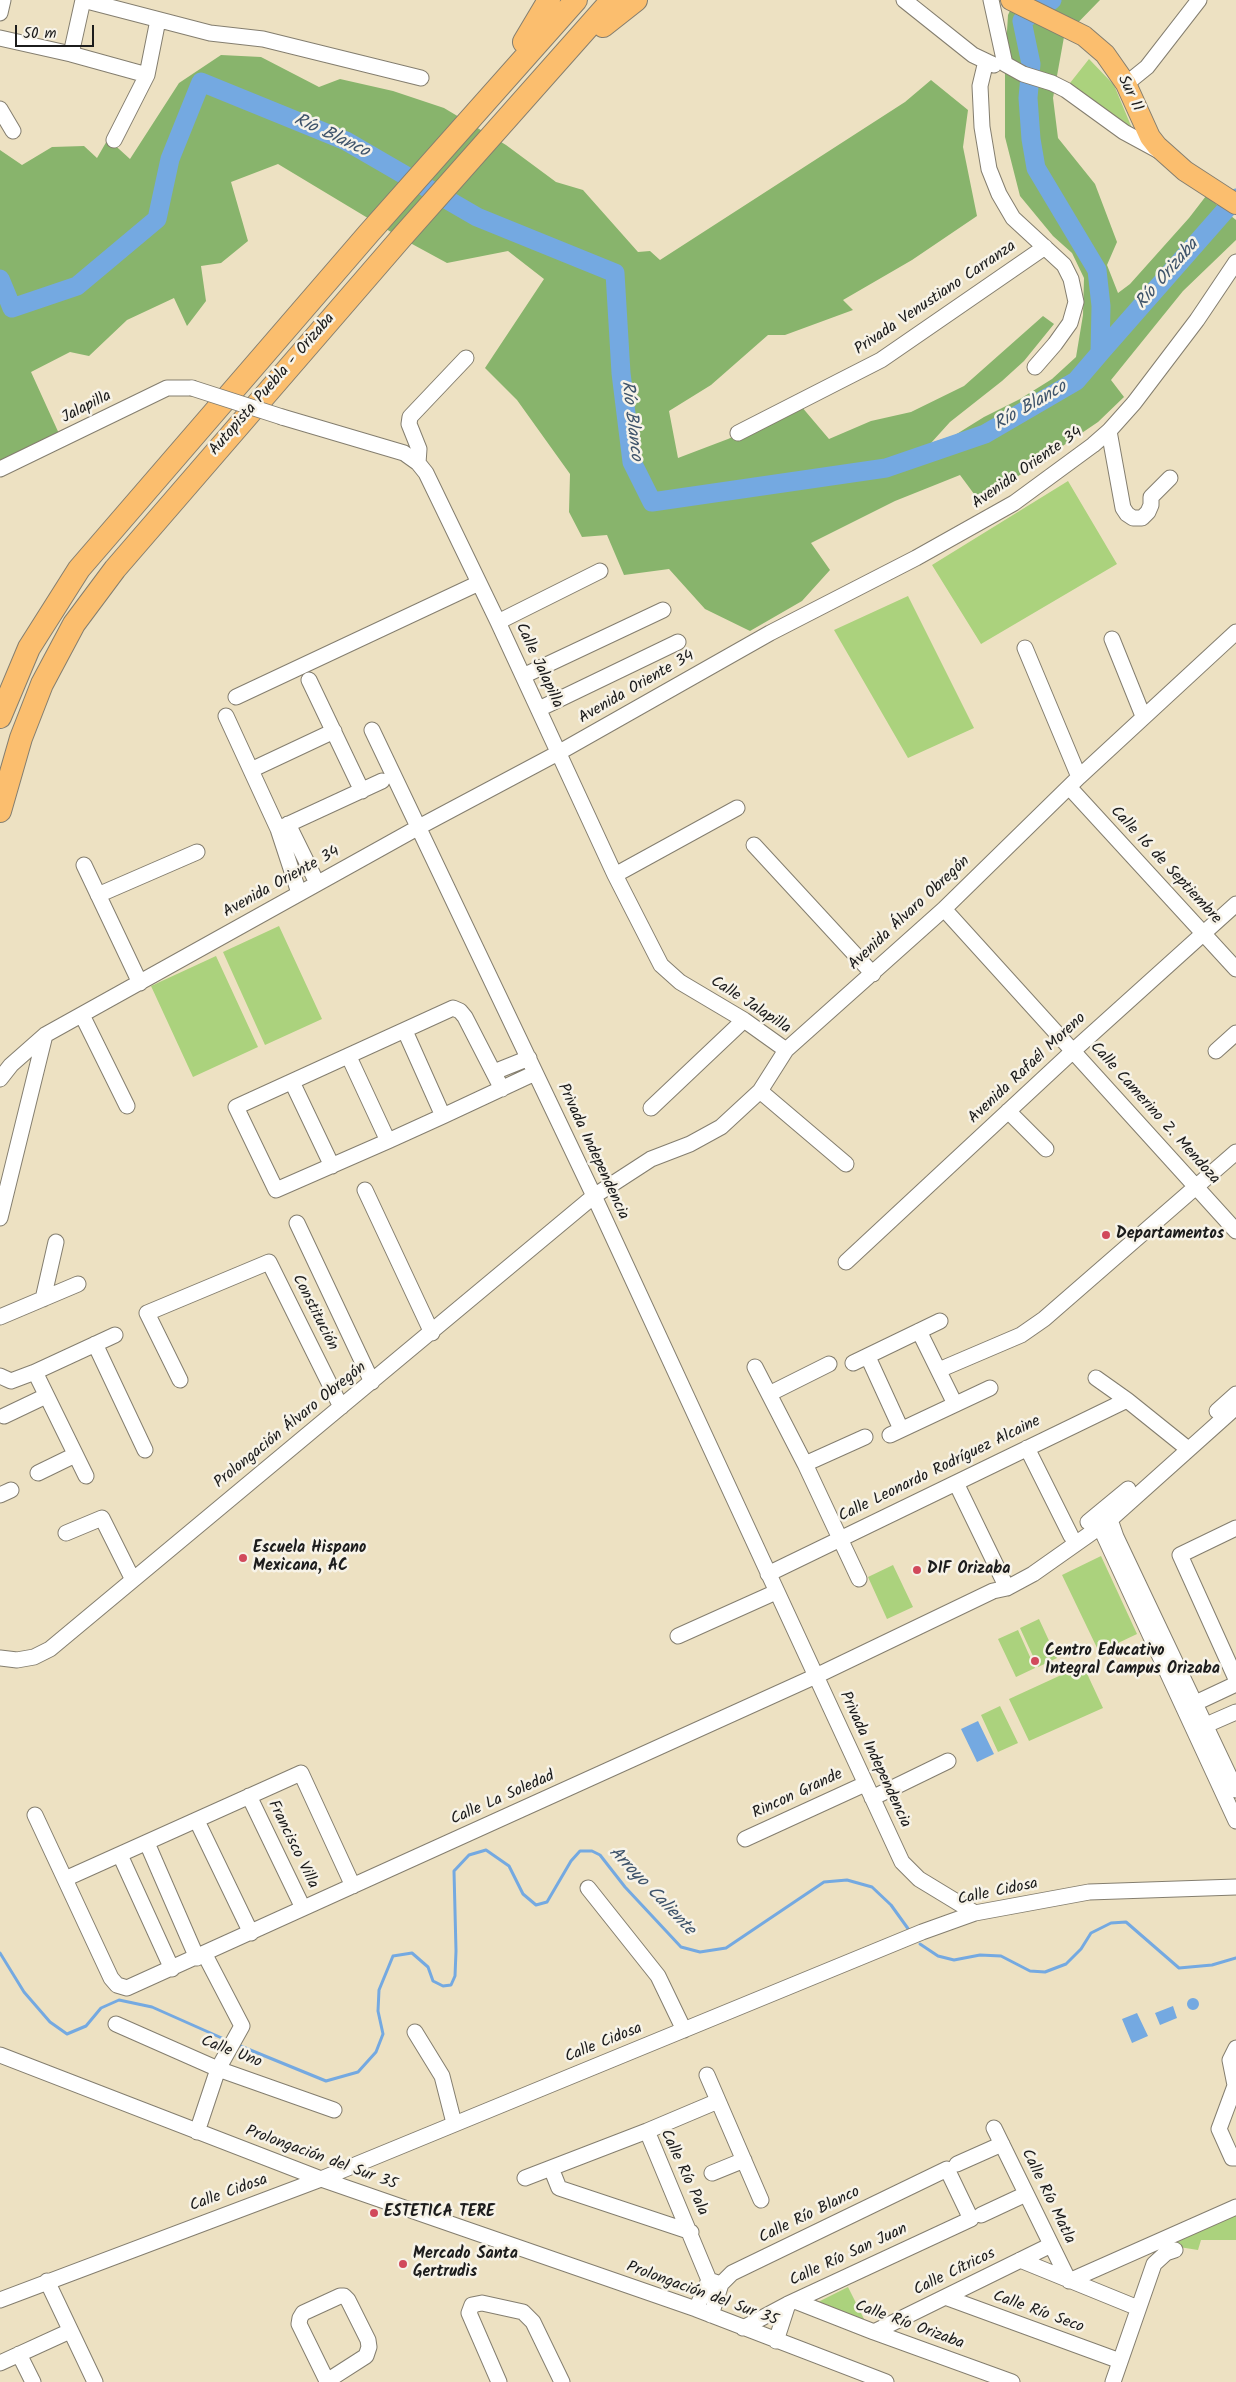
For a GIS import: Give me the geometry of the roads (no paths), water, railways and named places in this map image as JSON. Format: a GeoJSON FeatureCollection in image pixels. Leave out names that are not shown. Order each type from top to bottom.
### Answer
{"type":"FeatureCollection","features":[{"type":"Feature","properties":{"kind":"highway"},"geometry":{"type":"LineString","coordinates":[[490,96],[549,0]]}},
{"type":"Feature","properties":{"kind":"highway","name":"Autopista Puebla - Orizaba"},"geometry":{"type":"LineString","coordinates":[[0,716],[29,648],[79,569],[369,233],[576,0]]}},
{"type":"Feature","properties":{"kind":"highway","name":"Autopista Puebla - Orizaba"},"geometry":{"type":"LineString","coordinates":[[0,811],[32,708],[74,624],[116,569],[401,238],[612,0]]}},
{"type":"Feature","properties":{"kind":"highway"},"geometry":{"type":"LineString","coordinates":[[525,98],[606,24],[636,0]]}},
{"type":"Feature","properties":{"kind":"main road","name":"Sur 11"},"geometry":{"type":"LineString","coordinates":[[1011,0],[1084,36],[1113,63],[1126,84],[1150,137],[1168,156],[1236,204]]}},
{"type":"Feature","properties":{"kind":"street"},"geometry":{"type":"LineString","coordinates":[[0,13],[3,0]]}},
{"type":"Feature","properties":{"kind":"street"},"geometry":{"type":"LineString","coordinates":[[71,54],[83,0],[210,34],[263,39],[421,78]]}},
{"type":"Feature","properties":{"kind":"street"},"geometry":{"type":"LineString","coordinates":[[904,0],[973,55],[999,66],[1006,64]]}},
{"type":"Feature","properties":{"kind":"street"},"geometry":{"type":"LineString","coordinates":[[991,0],[1006,64],[1023,74],[1052,83],[1066,90],[1124,132],[1168,156]]}},
{"type":"Feature","properties":{"kind":"street"},"geometry":{"type":"LineString","coordinates":[[1126,84],[1147,68],[1199,0]]}},
{"type":"Feature","properties":{"kind":"street"},"geometry":{"type":"LineString","coordinates":[[114,140],[147,75],[158,20]]}},
{"type":"Feature","properties":{"kind":"street"},"geometry":{"type":"LineString","coordinates":[[0,38],[71,54],[147,75]]}},
{"type":"Feature","properties":{"kind":"street","name":"Privada Venustiano Carranza"},"geometry":{"type":"LineString","coordinates":[[986,61],[980,86],[982,127],[989,169],[999,194],[1013,218],[1064,265],[1072,279],[1076,302],[1070,322],[1055,344],[1035,367]]}},
{"type":"Feature","properties":{"kind":"street"},"geometry":{"type":"LineString","coordinates":[[0,109],[13,132]]}},
{"type":"Feature","properties":{"kind":"street","name":"Privada Venustiano Carranza"},"geometry":{"type":"LineString","coordinates":[[738,432],[881,360],[1045,247]]}},
{"type":"Feature","properties":{"kind":"street","name":"Avenida Oriente 34"},"geometry":{"type":"LineString","coordinates":[[0,1080],[11,1065],[45,1035],[419,827],[558,754],[770,633],[973,528],[1014,503],[1093,446],[1109,431],[1134,403],[1197,320],[1236,262]]}},
{"type":"Feature","properties":{"kind":"street"},"geometry":{"type":"LineString","coordinates":[[418,463],[419,449],[409,424],[410,417],[466,358]]}},
{"type":"Feature","properties":{"kind":"street","name":"Jalapilla"},"geometry":{"type":"LineString","coordinates":[[0,469],[167,388],[192,388]]}},
{"type":"Feature","properties":{"kind":"street","name":"Calle Jalapilla"},"geometry":{"type":"LineString","coordinates":[[192,388],[282,418],[404,453],[418,463],[426,473],[498,622],[615,875],[653,950],[668,973],[744,1020],[786,1050]]}},
{"type":"Feature","properties":{"kind":"street"},"geometry":{"type":"LineString","coordinates":[[1109,431],[1123,508],[1127,514],[1133,518],[1142,518],[1148,512],[1151,505],[1151,497],[1170,478]]}},
{"type":"Feature","properties":{"kind":"street"},"geometry":{"type":"LineString","coordinates":[[498,622],[600,572]]}},
{"type":"Feature","properties":{"kind":"street"},"geometry":{"type":"LineString","coordinates":[[236,697],[479,583]]}},
{"type":"Feature","properties":{"kind":"street"},"geometry":{"type":"LineString","coordinates":[[523,676],[663,610]]}},
{"type":"Feature","properties":{"kind":"street"},"geometry":{"type":"LineString","coordinates":[[1112,639],[1143,716]]}},
{"type":"Feature","properties":{"kind":"street","name":"Avenida Álvaro Obregón"},"geometry":{"type":"LineString","coordinates":[[594,1196],[652,1159],[709,1135],[760,1091],[786,1050],[944,909],[1143,716],[1234,639]]}},
{"type":"Feature","properties":{"kind":"street"},"geometry":{"type":"LineString","coordinates":[[539,709],[678,642]]}},
{"type":"Feature","properties":{"kind":"street","name":"Calle 16 de Septiembre"},"geometry":{"type":"LineString","coordinates":[[1025,648],[1074,782],[1203,934],[1236,969]]}},
{"type":"Feature","properties":{"kind":"street"},"geometry":{"type":"LineString","coordinates":[[309,680],[362,791]]}},
{"type":"Feature","properties":{"kind":"street"},"geometry":{"type":"LineString","coordinates":[[226,716],[251,770],[317,883]]}},
{"type":"Feature","properties":{"kind":"street","name":"Privada Independencia"},"geometry":{"type":"LineString","coordinates":[[372,730],[594,1196],[865,1784],[908,1871],[975,1913]]}},
{"type":"Feature","properties":{"kind":"street"},"geometry":{"type":"LineString","coordinates":[[251,770],[334,732]]}},
{"type":"Feature","properties":{"kind":"street"},"geometry":{"type":"LineString","coordinates":[[283,827],[382,781]]}},
{"type":"Feature","properties":{"kind":"street"},"geometry":{"type":"LineString","coordinates":[[615,875],[737,808]]}},
{"type":"Feature","properties":{"kind":"street"},"geometry":{"type":"LineString","coordinates":[[283,827],[299,893]]}},
{"type":"Feature","properties":{"kind":"street"},"geometry":{"type":"LineString","coordinates":[[754,846],[873,974]]}},
{"type":"Feature","properties":{"kind":"street"},"geometry":{"type":"LineString","coordinates":[[98,895],[197,852]]}},
{"type":"Feature","properties":{"kind":"street"},"geometry":{"type":"LineString","coordinates":[[84,865],[140,983]]}},
{"type":"Feature","properties":{"kind":"street","name":"Avenida Rafaél Moreno"},"geometry":{"type":"LineString","coordinates":[[846,1262],[1073,1050],[1236,904]]}},
{"type":"Feature","properties":{"kind":"street","name":"Calle Camerino Z. Mendoza"},"geometry":{"type":"LineString","coordinates":[[944,909],[1236,1231]]}},
{"type":"Feature","properties":{"kind":"street"},"geometry":{"type":"LineString","coordinates":[[502,1089],[460,1010],[453,1008],[405,1032],[236,1107],[276,1190],[388,1141],[502,1089],[535,1073]]}},
{"type":"Feature","properties":{"kind":"street"},"geometry":{"type":"LineString","coordinates":[[82,1015],[127,1106]]}},
{"type":"Feature","properties":{"kind":"street"},"geometry":{"type":"LineString","coordinates":[[651,1108],[744,1020]]}},
{"type":"Feature","properties":{"kind":"street"},"geometry":{"type":"LineString","coordinates":[[405,1032],[443,1116]]}},
{"type":"Feature","properties":{"kind":"street"},"geometry":{"type":"LineString","coordinates":[[1216,1051],[1236,1033]]}},
{"type":"Feature","properties":{"kind":"street"},"geometry":{"type":"LineString","coordinates":[[0,1218],[45,1035]]}},
{"type":"Feature","properties":{"kind":"street"},"geometry":{"type":"LineString","coordinates":[[348,1057],[388,1141]]}},
{"type":"Feature","properties":{"kind":"street"},"geometry":{"type":"LineString","coordinates":[[494,1072],[529,1058]]}},
{"type":"Feature","properties":{"kind":"street"},"geometry":{"type":"LineString","coordinates":[[292,1082],[332,1166]]}},
{"type":"Feature","properties":{"kind":"street"},"geometry":{"type":"LineString","coordinates":[[760,1091],[846,1164]]}},
{"type":"Feature","properties":{"kind":"street"},"geometry":{"type":"LineString","coordinates":[[1008,1111],[1046,1149]]}},
{"type":"Feature","properties":{"kind":"street"},"geometry":{"type":"LineString","coordinates":[[939,1370],[1021,1335],[1034,1326],[1236,1152]]}},
{"type":"Feature","properties":{"kind":"street"},"geometry":{"type":"LineString","coordinates":[[365,1190],[432,1332]]}},
{"type":"Feature","properties":{"kind":"street","name":"Prolongación Álvaro Obregón"},"geometry":{"type":"LineString","coordinates":[[0,1658],[17,1660],[34,1657],[50,1649],[132,1578],[372,1382],[594,1196]]}},
{"type":"Feature","properties":{"kind":"street"},"geometry":{"type":"LineString","coordinates":[[297,1223],[372,1382]]}},
{"type":"Feature","properties":{"kind":"street"},"geometry":{"type":"LineString","coordinates":[[43,1298],[56,1242]]}},
{"type":"Feature","properties":{"kind":"street","name":"Constitución"},"geometry":{"type":"LineString","coordinates":[[180,1380],[147,1313],[269,1262],[341,1407]]}},
{"type":"Feature","properties":{"kind":"street"},"geometry":{"type":"LineString","coordinates":[[0,1317],[78,1284]]}},
{"type":"Feature","properties":{"kind":"street"},"geometry":{"type":"LineString","coordinates":[[853,1363],[940,1321]]}},
{"type":"Feature","properties":{"kind":"street"},"geometry":{"type":"LineString","coordinates":[[919,1331],[955,1404]]}},
{"type":"Feature","properties":{"kind":"street"},"geometry":{"type":"LineString","coordinates":[[0,1376],[11,1381],[115,1335]]}},
{"type":"Feature","properties":{"kind":"street"},"geometry":{"type":"LineString","coordinates":[[95,1344],[145,1450]]}},
{"type":"Feature","properties":{"kind":"street"},"geometry":{"type":"LineString","coordinates":[[868,1357],[896,1432],[990,1388]]}},
{"type":"Feature","properties":{"kind":"street"},"geometry":{"type":"LineString","coordinates":[[769,1394],[829,1364]]}},
{"type":"Feature","properties":{"kind":"street"},"geometry":{"type":"LineString","coordinates":[[755,1366],[805,1464],[859,1580]]}},
{"type":"Feature","properties":{"kind":"street"},"geometry":{"type":"LineString","coordinates":[[35,1372],[86,1476]]}},
{"type":"Feature","properties":{"kind":"street"},"geometry":{"type":"LineString","coordinates":[[1096,1378],[1128,1400],[1185,1446]]}},
{"type":"Feature","properties":{"kind":"street"},"geometry":{"type":"LineString","coordinates":[[1002,1587],[1033,1574],[1105,1524],[1236,1394]]}},
{"type":"Feature","properties":{"kind":"street"},"geometry":{"type":"LineString","coordinates":[[4,1416],[46,1396]]}},
{"type":"Feature","properties":{"kind":"street","name":"Calle Leonardo Rodríguez Alcaine"},"geometry":{"type":"LineString","coordinates":[[768,1574],[1128,1400]]}},
{"type":"Feature","properties":{"kind":"street"},"geometry":{"type":"LineString","coordinates":[[1002,1587],[1070,1536],[1105,1524],[1185,1446],[1236,1407]]}},
{"type":"Feature","properties":{"kind":"street"},"geometry":{"type":"LineString","coordinates":[[805,1464],[865,1437]]}},
{"type":"Feature","properties":{"kind":"street"},"geometry":{"type":"LineString","coordinates":[[1027,1448],[1070,1536]]}},
{"type":"Feature","properties":{"kind":"street"},"geometry":{"type":"LineString","coordinates":[[38,1473],[75,1455]]}},
{"type":"Feature","properties":{"kind":"street"},"geometry":{"type":"LineString","coordinates":[[956,1483],[1002,1587]]}},
{"type":"Feature","properties":{"kind":"street"},"geometry":{"type":"LineString","coordinates":[[66,1533],[102,1518],[132,1578]]}},
{"type":"Feature","properties":{"kind":"street"},"geometry":{"type":"LineString","coordinates":[[1105,1524],[1189,1706],[1236,1790]]}},
{"type":"Feature","properties":{"kind":"street"},"geometry":{"type":"LineString","coordinates":[[1236,1528],[1180,1556],[1230,1650],[1236,1679]]}},
{"type":"Feature","properties":{"kind":"street","name":"Calle La Soledad"},"geometry":{"type":"LineString","coordinates":[[65,1879],[111,1978],[117,1985],[127,1988],[816,1676],[1002,1587]]}},
{"type":"Feature","properties":{"kind":"street"},"geometry":{"type":"LineString","coordinates":[[678,1636],[776,1592]]}},
{"type":"Feature","properties":{"kind":"street"},"geometry":{"type":"LineString","coordinates":[[1189,1706],[1236,1684]]}},
{"type":"Feature","properties":{"kind":"street"},"geometry":{"type":"LineString","coordinates":[[1200,1728],[1236,1712]]}},
{"type":"Feature","properties":{"kind":"street"},"geometry":{"type":"LineString","coordinates":[[1200,1728],[1236,1821]]}},
{"type":"Feature","properties":{"kind":"street"},"geometry":{"type":"LineString","coordinates":[[872,1798],[948,1761]]}},
{"type":"Feature","properties":{"kind":"street"},"geometry":{"type":"LineString","coordinates":[[35,1814],[65,1879],[300,1773],[353,1886]]}},
{"type":"Feature","properties":{"kind":"street","name":"Rincon Grande"},"geometry":{"type":"LineString","coordinates":[[745,1839],[865,1784]]}},
{"type":"Feature","properties":{"kind":"street","name":"Francisco Villa"},"geometry":{"type":"LineString","coordinates":[[249,1796],[303,1908]]}},
{"type":"Feature","properties":{"kind":"street"},"geometry":{"type":"LineString","coordinates":[[197,1821],[251,1933]]}},
{"type":"Feature","properties":{"kind":"street"},"geometry":{"type":"LineString","coordinates":[[147,1843],[201,1956],[242,2026],[218,2069],[197,2132]]}},
{"type":"Feature","properties":{"kind":"street"},"geometry":{"type":"LineString","coordinates":[[120,1855],[172,1969]]}},
{"type":"Feature","properties":{"kind":"street","name":"Calle Cidosa"},"geometry":{"type":"LineString","coordinates":[[0,2300],[321,2179],[922,1932],[975,1913],[1089,1892],[1236,1887]]}},
{"type":"Feature","properties":{"kind":"street"},"geometry":{"type":"LineString","coordinates":[[588,1888],[658,1976],[684,2030]]}},
{"type":"Feature","properties":{"kind":"street","name":"Calle Uno"},"geometry":{"type":"LineString","coordinates":[[116,2024],[218,2069],[334,2110]]}},
{"type":"Feature","properties":{"kind":"street"},"geometry":{"type":"LineString","coordinates":[[415,2032],[442,2076],[454,2123]]}},
{"type":"Feature","properties":{"kind":"street"},"geometry":{"type":"LineString","coordinates":[[1233,2149],[1219,2129],[1229,2118],[1235,2084],[1230,2060],[1236,2048]]}},
{"type":"Feature","properties":{"kind":"street","name":"Prolongación del Sur 35"},"geometry":{"type":"LineString","coordinates":[[0,2055],[321,2179],[704,2312],[863,2378],[886,2382]]}},
{"type":"Feature","properties":{"kind":"street"},"geometry":{"type":"LineString","coordinates":[[707,2075],[762,2200]]}},
{"type":"Feature","properties":{"kind":"street"},"geometry":{"type":"LineString","coordinates":[[647,2131],[718,2101]]}},
{"type":"Feature","properties":{"kind":"street","name":"Calle Río Matla"},"geometry":{"type":"LineString","coordinates":[[994,2128],[1069,2281]]}},
{"type":"Feature","properties":{"kind":"street","name":"Calle Río Pala"},"geometry":{"type":"LineString","coordinates":[[525,2178],[647,2131],[715,2282]]}},
{"type":"Feature","properties":{"kind":"street","name":"Calle Río Blanco"},"geometry":{"type":"LineString","coordinates":[[715,2282],[1002,2144]]}},
{"type":"Feature","properties":{"kind":"street"},"geometry":{"type":"LineString","coordinates":[[712,2173],[744,2160]]}},
{"type":"Feature","properties":{"kind":"street"},"geometry":{"type":"LineString","coordinates":[[952,2167],[976,2217]]}},
{"type":"Feature","properties":{"kind":"street"},"geometry":{"type":"LineString","coordinates":[[551,2168],[560,2188],[691,2232]]}},
{"type":"Feature","properties":{"kind":"street","name":"Calle Río San Juan"},"geometry":{"type":"LineString","coordinates":[[743,2328],[791,2302],[1026,2194]]}},
{"type":"Feature","properties":{"kind":"street"},"geometry":{"type":"LineString","coordinates":[[1069,2281],[1236,2207]]}},
{"type":"Feature","properties":{"kind":"street","name":"Calle Cítricos"},"geometry":{"type":"LineString","coordinates":[[874,2332],[1051,2245]]}},
{"type":"Feature","properties":{"kind":"street"},"geometry":{"type":"LineString","coordinates":[[1113,2382],[1152,2271],[1159,2258],[1175,2250]]}},
{"type":"Feature","properties":{"kind":"street"},"geometry":{"type":"LineString","coordinates":[[1020,2260],[1138,2308]]}},
{"type":"Feature","properties":{"kind":"street"},"geometry":{"type":"LineString","coordinates":[[1152,2271],[1169,2265]]}},
{"type":"Feature","properties":{"kind":"street"},"geometry":{"type":"LineString","coordinates":[[47,2281],[95,2382]]}},
{"type":"Feature","properties":{"kind":"street"},"geometry":{"type":"LineString","coordinates":[[704,2312],[715,2282]]}},
{"type":"Feature","properties":{"kind":"street"},"geometry":{"type":"LineString","coordinates":[[344,2296],[348,2300],[368,2340],[366,2356],[327,2381],[299,2324],[300,2318],[303,2313],[344,2296]]}},
{"type":"Feature","properties":{"kind":"street","name":"Calle Río Seco"},"geometry":{"type":"LineString","coordinates":[[945,2297],[1120,2361]]}},
{"type":"Feature","properties":{"kind":"street"},"geometry":{"type":"LineString","coordinates":[[776,2341],[791,2302]]}},
{"type":"Feature","properties":{"kind":"street","name":"Calle Río Orizaba"},"geometry":{"type":"LineString","coordinates":[[791,2302],[1012,2382]]}},
{"type":"Feature","properties":{"kind":"street"},"geometry":{"type":"LineString","coordinates":[[498,2382],[469,2312],[472,2305],[482,2303],[523,2312],[533,2322],[562,2382]]}},
{"type":"Feature","properties":{"kind":"street"},"geometry":{"type":"LineString","coordinates":[[0,2363],[70,2331]]}},
{"type":"Feature","properties":{"kind":"street"},"geometry":{"type":"LineString","coordinates":[[19,2354],[33,2382]]}},
{"type":"Feature","properties":{"kind":"water"},"geometry":{"type":"Polygon","coordinates":[[[978,1721],[994,1754],[977,1762],[961,1729],[978,1721]]]}},
{"type":"Feature","properties":{"kind":"water"},"geometry":{"type":"Polygon","coordinates":[[[1193,1998],[1199,2004],[1193,2010],[1187,2004],[1193,1998]]]}},
{"type":"Feature","properties":{"kind":"water"},"geometry":{"type":"Polygon","coordinates":[[[1173,2006],[1177,2018],[1160,2025],[1155,2013],[1173,2006]]]}},
{"type":"Feature","properties":{"kind":"water"},"geometry":{"type":"Polygon","coordinates":[[[1137,2013],[1148,2036],[1132,2043],[1122,2019],[1137,2013]]]}},
{"type":"Feature","properties":{"kind":"waterway","name":"Río Blanco"},"geometry":{"type":"LineString","coordinates":[[0,279],[12,308],[77,286],[157,219],[170,159],[201,82],[346,141],[477,217],[615,273],[621,373],[632,462],[652,502],[886,468],[985,434],[1076,381],[1100,353],[1101,306],[1097,270],[1036,168],[1031,139],[1028,98],[1031,64],[1022,21],[1052,0]]}},
{"type":"Feature","properties":{"kind":"waterway","name":"Río Orizaba"},"geometry":{"type":"LineString","coordinates":[[1100,353],[1236,198]]}},
{"type":"Feature","properties":{"kind":"waterway","name":"Arroyo Caliente"},"geometry":{"type":"LineString","coordinates":[[238,2045],[326,2081],[358,2072],[376,2052],[383,2034],[378,2011],[379,1990],[393,1956],[412,1953],[428,1967],[433,1981],[443,1986],[451,1985],[455,1976],[456,1951],[454,1871],[469,1855],[486,1850],[509,1866],[523,1894],[536,1905],[547,1902],[571,1861],[580,1851],[592,1851],[600,1855],[625,1887],[681,1947],[700,1952],[726,1948],[824,1882],[847,1880],[872,1887],[891,1905],[909,1930]]}},
{"type":"Feature","properties":{"kind":"waterway","name":"Arroyo Caliente"},"geometry":{"type":"LineString","coordinates":[[920,1944],[938,1956],[954,1960],[980,1955],[1001,1956],[1030,1971],[1045,1972],[1066,1964],[1081,1949],[1091,1933],[1111,1923],[1126,1922],[1179,1968],[1212,1965],[1236,1958]]}},
{"type":"Feature","properties":{"kind":"waterway","name":"Arroyo Caliente"},"geometry":{"type":"LineString","coordinates":[[0,1953],[24,1992],[50,2022],[67,2034],[86,2026],[101,2008],[119,2000],[152,2007],[224,2039]]}},
{"type":"Feature","properties":{"kind":"place","name":"Departamentos"},"geometry":{"type":"Point","coordinates":[1106,1235]}},
{"type":"Feature","properties":{"kind":"place","name":"Escuela Hispano Mexicana, AC"},"geometry":{"type":"Point","coordinates":[243,1558]}},
{"type":"Feature","properties":{"kind":"place","name":"DIF Orizaba"},"geometry":{"type":"Point","coordinates":[917,1570]}},
{"type":"Feature","properties":{"kind":"place","name":"Centro Educativo Integral Campus Orizaba"},"geometry":{"type":"Point","coordinates":[1035,1661]}},
{"type":"Feature","properties":{"kind":"place","name":"ESTETICA TERE"},"geometry":{"type":"Point","coordinates":[374,2213]}},
{"type":"Feature","properties":{"kind":"place","name":"Mercado Santa Gertrudis"},"geometry":{"type":"Point","coordinates":[403,2264]}}]}
